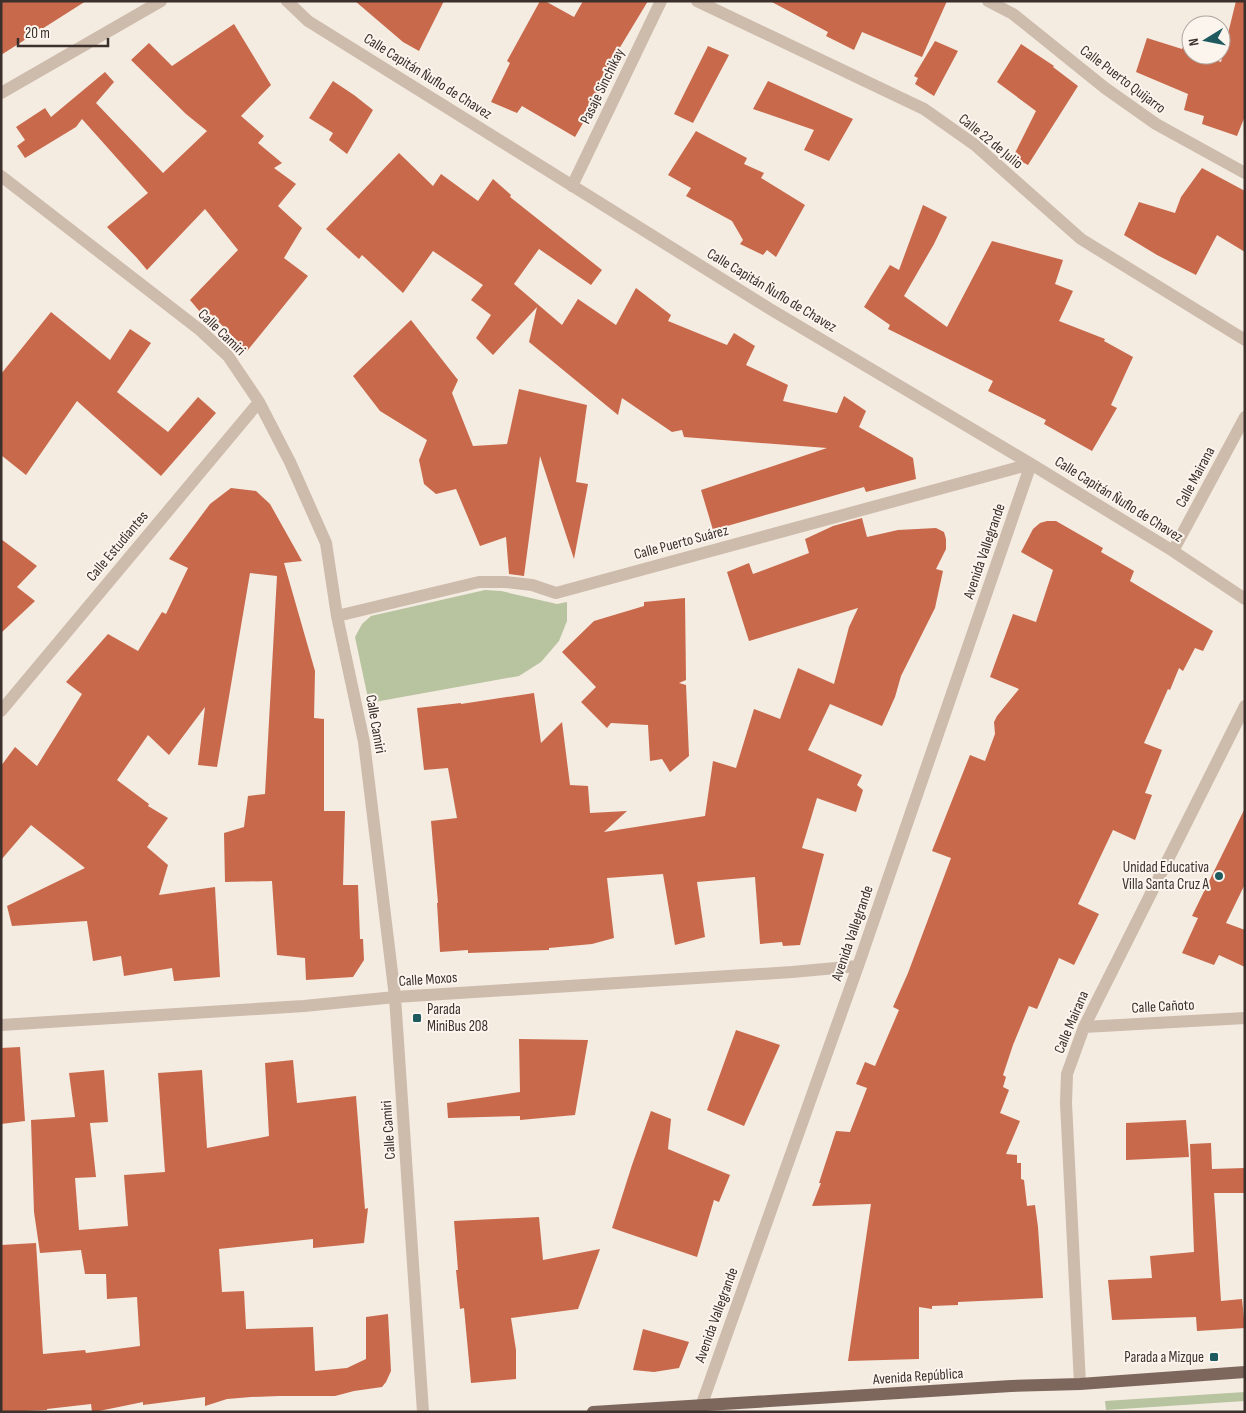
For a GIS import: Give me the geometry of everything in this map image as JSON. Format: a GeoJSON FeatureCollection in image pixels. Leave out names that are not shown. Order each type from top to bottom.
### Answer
{"type":"FeatureCollection","features":[{"type":"Feature","properties":{"kind":"main road","name":"Avenida República"},"geometry":{"type":"LineString","coordinates":[[592,1412],[700,1409],[1011,1386],[1080,1384],[1245,1372]]}},
{"type":"Feature","properties":{"kind":"street"},"geometry":{"type":"LineString","coordinates":[[1,93],[161,1]]}},
{"type":"Feature","properties":{"kind":"street","name":"Calle Capitán Ñuflo de Chavez"},"geometry":{"type":"LineString","coordinates":[[287,1],[308,21],[572,186],[779,314],[1031,464],[1245,599]]}},
{"type":"Feature","properties":{"kind":"street","name":"Pasaje Sinchikay"},"geometry":{"type":"LineString","coordinates":[[572,186],[662,1]]}},
{"type":"Feature","properties":{"kind":"street","name":"Calle 22 de Julio"},"geometry":{"type":"LineString","coordinates":[[697,1],[924,109],[975,145],[1081,239],[1245,340]]}},
{"type":"Feature","properties":{"kind":"street","name":"Calle Puerto Quijarro"},"geometry":{"type":"LineString","coordinates":[[988,1],[1013,14],[1105,88],[1156,124],[1245,173]]}},
{"type":"Feature","properties":{"kind":"street","name":"Calle Camiri"},"geometry":{"type":"LineString","coordinates":[[1,176],[200,330],[228,356],[259,402],[290,462],[326,543],[337,616],[364,742],[395,997],[423,1412]]}},
{"type":"Feature","properties":{"kind":"street","name":"Calle Estudiantes"},"geometry":{"type":"LineString","coordinates":[[3,704],[259,402]]}},
{"type":"Feature","properties":{"kind":"street","name":"Calle Mairana"},"geometry":{"type":"LineString","coordinates":[[1173,552],[1245,417]]}},
{"type":"Feature","properties":{"kind":"street","name":"Calle Puerto Suárez"},"geometry":{"type":"LineString","coordinates":[[337,616],[480,582],[532,584],[556,593],[1031,464]]}},
{"type":"Feature","properties":{"kind":"street","name":"Avenida Vallegrande"},"geometry":{"type":"LineString","coordinates":[[700,1409],[858,966],[1031,464]]}},
{"type":"Feature","properties":{"kind":"street","name":"Calle Mairana"},"geometry":{"type":"LineString","coordinates":[[1080,1384],[1066,1103],[1067,1074],[1084,1027],[1245,706]]}},
{"type":"Feature","properties":{"kind":"street","name":"Calle Moxos"},"geometry":{"type":"LineString","coordinates":[[1,1025],[304,1006],[395,997],[792,972],[858,966]]}},
{"type":"Feature","properties":{"kind":"street","name":"Calle Cañoto"},"geometry":{"type":"LineString","coordinates":[[1084,1027],[1245,1018]]}},
{"type":"Feature","properties":{"kind":"green space"},"geometry":{"type":"Polygon","coordinates":[[[485,590],[501,591],[557,604],[567,602],[567,621],[559,641],[541,662],[519,676],[369,703],[355,637],[362,624],[371,616],[485,590]]]}},
{"type":"Feature","properties":{"kind":"green space"},"geometry":{"type":"Polygon","coordinates":[[[1245,1392],[1245,1401],[1106,1410],[1105,1401],[1245,1392]]]}},
{"type":"Feature","properties":{"kind":"building"},"geometry":{"type":"Polygon","coordinates":[[[1,1],[86,1],[1,55],[1,1]]]}},
{"type":"Feature","properties":{"kind":"building"},"geometry":{"type":"Polygon","coordinates":[[[355,1],[444,1],[419,51],[403,42],[355,1]]]}},
{"type":"Feature","properties":{"kind":"building"},"geometry":{"type":"Polygon","coordinates":[[[540,1],[545,1],[574,17],[583,1],[648,1],[596,87],[602,90],[575,137],[522,106],[517,113],[491,102],[510,63],[507,61],[540,1]]]}},
{"type":"Feature","properties":{"kind":"building"},"geometry":{"type":"Polygon","coordinates":[[[770,1],[947,1],[922,57],[862,32],[854,50],[826,36],[828,32],[770,1]]]}},
{"type":"Feature","properties":{"kind":"building"},"geometry":{"type":"Polygon","coordinates":[[[1236,1],[1245,2],[1245,116],[1237,136],[1202,124],[1204,116],[1184,110],[1188,94],[1136,72],[1147,38],[1181,49],[1181,65],[1231,65],[1231,21],[1236,1]]]}},
{"type":"Feature","properties":{"kind":"building"},"geometry":{"type":"Polygon","coordinates":[[[234,24],[271,85],[241,116],[264,136],[258,143],[282,163],[274,168],[296,184],[278,206],[302,228],[284,258],[308,276],[247,351],[211,314],[206,319],[190,300],[238,250],[205,209],[147,270],[107,227],[148,193],[82,119],[76,127],[25,158],[17,146],[25,140],[16,127],[45,108],[51,117],[105,72],[114,82],[96,103],[163,173],[207,131],[186,114],[131,60],[149,43],[172,66],[234,24]]]}},
{"type":"Feature","properties":{"kind":"building"},"geometry":{"type":"Polygon","coordinates":[[[935,41],[958,51],[934,96],[915,84],[918,78],[914,76],[935,41]]]}},
{"type":"Feature","properties":{"kind":"building"},"geometry":{"type":"Polygon","coordinates":[[[1021,44],[1054,66],[1078,86],[1028,165],[1013,157],[1036,111],[997,82],[1021,44]]]}},
{"type":"Feature","properties":{"kind":"building"},"geometry":{"type":"Polygon","coordinates":[[[708,46],[729,55],[693,123],[674,114],[708,46]]]}},
{"type":"Feature","properties":{"kind":"building"},"geometry":{"type":"Polygon","coordinates":[[[333,81],[373,110],[347,154],[329,140],[333,133],[309,118],[333,81]]]}},
{"type":"Feature","properties":{"kind":"building"},"geometry":{"type":"Polygon","coordinates":[[[768,81],[853,119],[829,161],[804,150],[814,130],[753,109],[768,81]]]}},
{"type":"Feature","properties":{"kind":"building"},"geometry":{"type":"Polygon","coordinates":[[[696,131],[747,158],[744,164],[764,173],[761,178],[805,205],[776,257],[767,250],[763,255],[740,244],[743,240],[732,221],[686,196],[691,188],[668,175],[696,131]]]}},
{"type":"Feature","properties":{"kind":"building"},"geometry":{"type":"Polygon","coordinates":[[[399,153],[433,186],[441,174],[478,201],[493,179],[511,195],[510,197],[602,270],[591,285],[539,249],[514,284],[562,325],[578,299],[616,325],[636,288],[671,315],[668,321],[727,345],[734,333],[755,346],[746,365],[788,385],[783,401],[837,413],[844,396],[866,411],[859,427],[913,458],[916,479],[866,492],[864,487],[713,530],[701,490],[827,448],[684,437],[682,430],[672,432],[622,398],[618,415],[529,342],[537,307],[493,355],[476,338],[491,315],[471,300],[483,285],[433,251],[403,293],[362,255],[359,259],[326,229],[399,153]]]}},
{"type":"Feature","properties":{"kind":"building"},"geometry":{"type":"Polygon","coordinates":[[[1202,168],[1245,191],[1245,252],[1217,235],[1196,275],[1124,235],[1139,202],[1175,213],[1181,197],[1202,168]]]}},
{"type":"Feature","properties":{"kind":"building"},"geometry":{"type":"Polygon","coordinates":[[[923,205],[947,217],[904,296],[947,327],[992,241],[1063,260],[1055,284],[1073,291],[1059,321],[1105,339],[1104,341],[1133,357],[1111,405],[1117,408],[1092,451],[1044,424],[1046,420],[988,391],[993,381],[888,329],[890,325],[864,307],[890,265],[899,270],[923,205]]]}},
{"type":"Feature","properties":{"kind":"building"},"geometry":{"type":"Polygon","coordinates":[[[51,312],[110,360],[130,329],[151,343],[117,392],[168,432],[198,397],[216,413],[161,476],[77,401],[26,475],[1,455],[1,374],[51,312]]]}},
{"type":"Feature","properties":{"kind":"building"},"geometry":{"type":"Polygon","coordinates":[[[411,320],[458,380],[452,393],[473,446],[507,444],[519,389],[587,405],[576,482],[588,484],[574,559],[540,456],[524,576],[509,574],[506,537],[480,546],[456,489],[436,494],[424,484],[419,460],[427,440],[380,411],[353,376],[411,320]]]}},
{"type":"Feature","properties":{"kind":"building"},"geometry":{"type":"Polygon","coordinates":[[[231,488],[256,491],[270,504],[302,561],[284,563],[315,671],[314,718],[324,719],[324,811],[345,811],[343,885],[358,885],[360,939],[363,939],[364,960],[353,977],[306,980],[305,958],[277,955],[272,881],[225,882],[224,833],[244,827],[248,796],[265,794],[277,576],[250,573],[217,767],[198,765],[205,707],[169,755],[148,735],[117,780],[149,804],[148,806],[168,818],[147,847],[168,865],[159,895],[215,887],[220,977],[174,981],[172,968],[124,976],[121,956],[93,961],[87,921],[12,926],[7,906],[85,868],[31,825],[1,860],[1,766],[15,747],[37,766],[82,694],[66,682],[108,634],[138,651],[162,612],[166,614],[188,568],[169,559],[210,504],[231,488]]]}},
{"type":"Feature","properties":{"kind":"building"},"geometry":{"type":"Polygon","coordinates":[[[862,518],[867,537],[898,530],[936,528],[944,532],[946,549],[936,569],[943,571],[935,608],[901,676],[895,697],[882,726],[830,704],[808,750],[862,775],[857,785],[863,790],[856,812],[817,798],[802,848],[824,854],[800,945],[783,946],[782,942],[760,944],[755,877],[697,882],[705,937],[675,945],[663,874],[607,878],[614,938],[592,944],[549,948],[549,950],[468,953],[468,950],[440,952],[431,821],[457,818],[448,768],[424,770],[417,708],[461,704],[534,693],[541,743],[562,722],[570,785],[588,786],[590,813],[627,811],[604,832],[705,816],[713,761],[736,768],[754,709],[780,719],[798,668],[834,684],[849,627],[858,608],[749,641],[727,572],[749,563],[753,574],[809,553],[805,539],[833,526],[862,518]]]}},
{"type":"Feature","properties":{"kind":"building"},"geometry":{"type":"Polygon","coordinates":[[[1056,521],[1103,548],[1101,552],[1134,571],[1130,581],[1213,631],[1203,651],[1195,648],[1183,671],[1179,668],[1144,743],[1162,750],[1145,793],[1152,795],[1135,840],[1113,830],[1078,904],[1099,914],[1074,965],[1059,958],[1037,1009],[1029,1006],[1003,1075],[1006,1077],[1003,1087],[1009,1090],[1000,1113],[1020,1121],[1006,1154],[1017,1155],[1017,1163],[1021,1163],[1021,1179],[1024,1180],[1027,1206],[1035,1205],[1043,1298],[958,1302],[958,1305],[932,1306],[932,1309],[919,1307],[919,1359],[848,1361],[871,1204],[812,1206],[821,1183],[819,1183],[836,1131],[850,1132],[867,1088],[856,1084],[865,1062],[875,1066],[899,1010],[893,1007],[908,973],[951,858],[932,851],[970,755],[985,761],[995,734],[994,722],[1019,689],[990,677],[1013,614],[1036,622],[1053,570],[1021,552],[1033,529],[1040,523],[1056,521]]]}},
{"type":"Feature","properties":{"kind":"building"},"geometry":{"type":"Polygon","coordinates":[[[1,539],[37,566],[17,587],[35,601],[1,633],[1,539]]]}},
{"type":"Feature","properties":{"kind":"building"},"geometry":{"type":"Polygon","coordinates":[[[685,598],[686,680],[679,683],[686,685],[689,756],[670,772],[662,759],[650,761],[648,725],[611,723],[607,728],[581,702],[596,687],[562,652],[594,621],[644,606],[644,602],[685,598]]]}},
{"type":"Feature","properties":{"kind":"building"},"geometry":{"type":"Polygon","coordinates":[[[1245,808],[1245,884],[1226,923],[1245,930],[1245,967],[1219,955],[1214,965],[1182,953],[1198,918],[1192,916],[1245,808]]]}},
{"type":"Feature","properties":{"kind":"building"},"geometry":{"type":"Polygon","coordinates":[[[736,1030],[780,1045],[744,1126],[707,1110],[736,1030]]]}},
{"type":"Feature","properties":{"kind":"building"},"geometry":{"type":"Polygon","coordinates":[[[519,1039],[588,1040],[575,1115],[520,1120],[520,1116],[448,1118],[447,1103],[520,1092],[519,1039]]]}},
{"type":"Feature","properties":{"kind":"building"},"geometry":{"type":"Polygon","coordinates":[[[20,1047],[25,1121],[1,1124],[1,1048],[20,1047]]]}},
{"type":"Feature","properties":{"kind":"building"},"geometry":{"type":"Polygon","coordinates":[[[293,1060],[297,1103],[356,1096],[365,1209],[368,1208],[364,1243],[313,1248],[313,1239],[219,1249],[222,1292],[244,1291],[246,1329],[313,1327],[315,1371],[347,1368],[366,1359],[366,1317],[388,1314],[391,1371],[382,1387],[335,1396],[279,1396],[227,1399],[205,1406],[205,1397],[143,1405],[143,1402],[94,1412],[92,1412],[91,1404],[47,1410],[1,1412],[1,1245],[36,1243],[43,1354],[85,1350],[86,1353],[140,1346],[137,1297],[107,1299],[106,1274],[85,1274],[81,1250],[40,1253],[34,1212],[31,1120],[75,1117],[69,1073],[104,1070],[108,1122],[90,1123],[96,1177],[75,1178],[79,1230],[128,1226],[124,1175],[165,1172],[158,1073],[202,1070],[207,1148],[269,1136],[265,1063],[293,1060]]]}},
{"type":"Feature","properties":{"kind":"building"},"geometry":{"type":"Polygon","coordinates":[[[651,1111],[671,1119],[668,1149],[730,1175],[719,1202],[714,1200],[697,1257],[612,1228],[651,1111]]]}},
{"type":"Feature","properties":{"kind":"building"},"geometry":{"type":"Polygon","coordinates":[[[1186,1120],[1189,1157],[1126,1160],[1126,1123],[1186,1120]]]}},
{"type":"Feature","properties":{"kind":"building"},"geometry":{"type":"Polygon","coordinates":[[[1211,1143],[1212,1169],[1245,1168],[1245,1193],[1214,1193],[1221,1301],[1242,1299],[1245,1328],[1197,1331],[1196,1317],[1112,1320],[1108,1280],[1152,1278],[1150,1256],[1194,1252],[1190,1144],[1211,1143]]]}},
{"type":"Feature","properties":{"kind":"building"},"geometry":{"type":"Polygon","coordinates":[[[539,1217],[543,1260],[600,1249],[578,1309],[511,1318],[516,1350],[516,1379],[471,1383],[464,1308],[460,1309],[454,1221],[539,1217]]]}},
{"type":"Feature","properties":{"kind":"building"},"geometry":{"type":"Polygon","coordinates":[[[643,1329],[689,1342],[679,1368],[654,1372],[633,1370],[643,1329]]]}},
{"type":"Feature","properties":{"kind":"place","name":"Unidad Educativa Villa Santa Cruz A"},"geometry":{"type":"Point","coordinates":[1219,876]}},
{"type":"Feature","properties":{"kind":"place","name":"Parada MiniBus 208"},"geometry":{"type":"Point","coordinates":[417,1018]}},
{"type":"Feature","properties":{"kind":"place","name":"Parada a Mizque"},"geometry":{"type":"Point","coordinates":[1214,1357]}}]}
